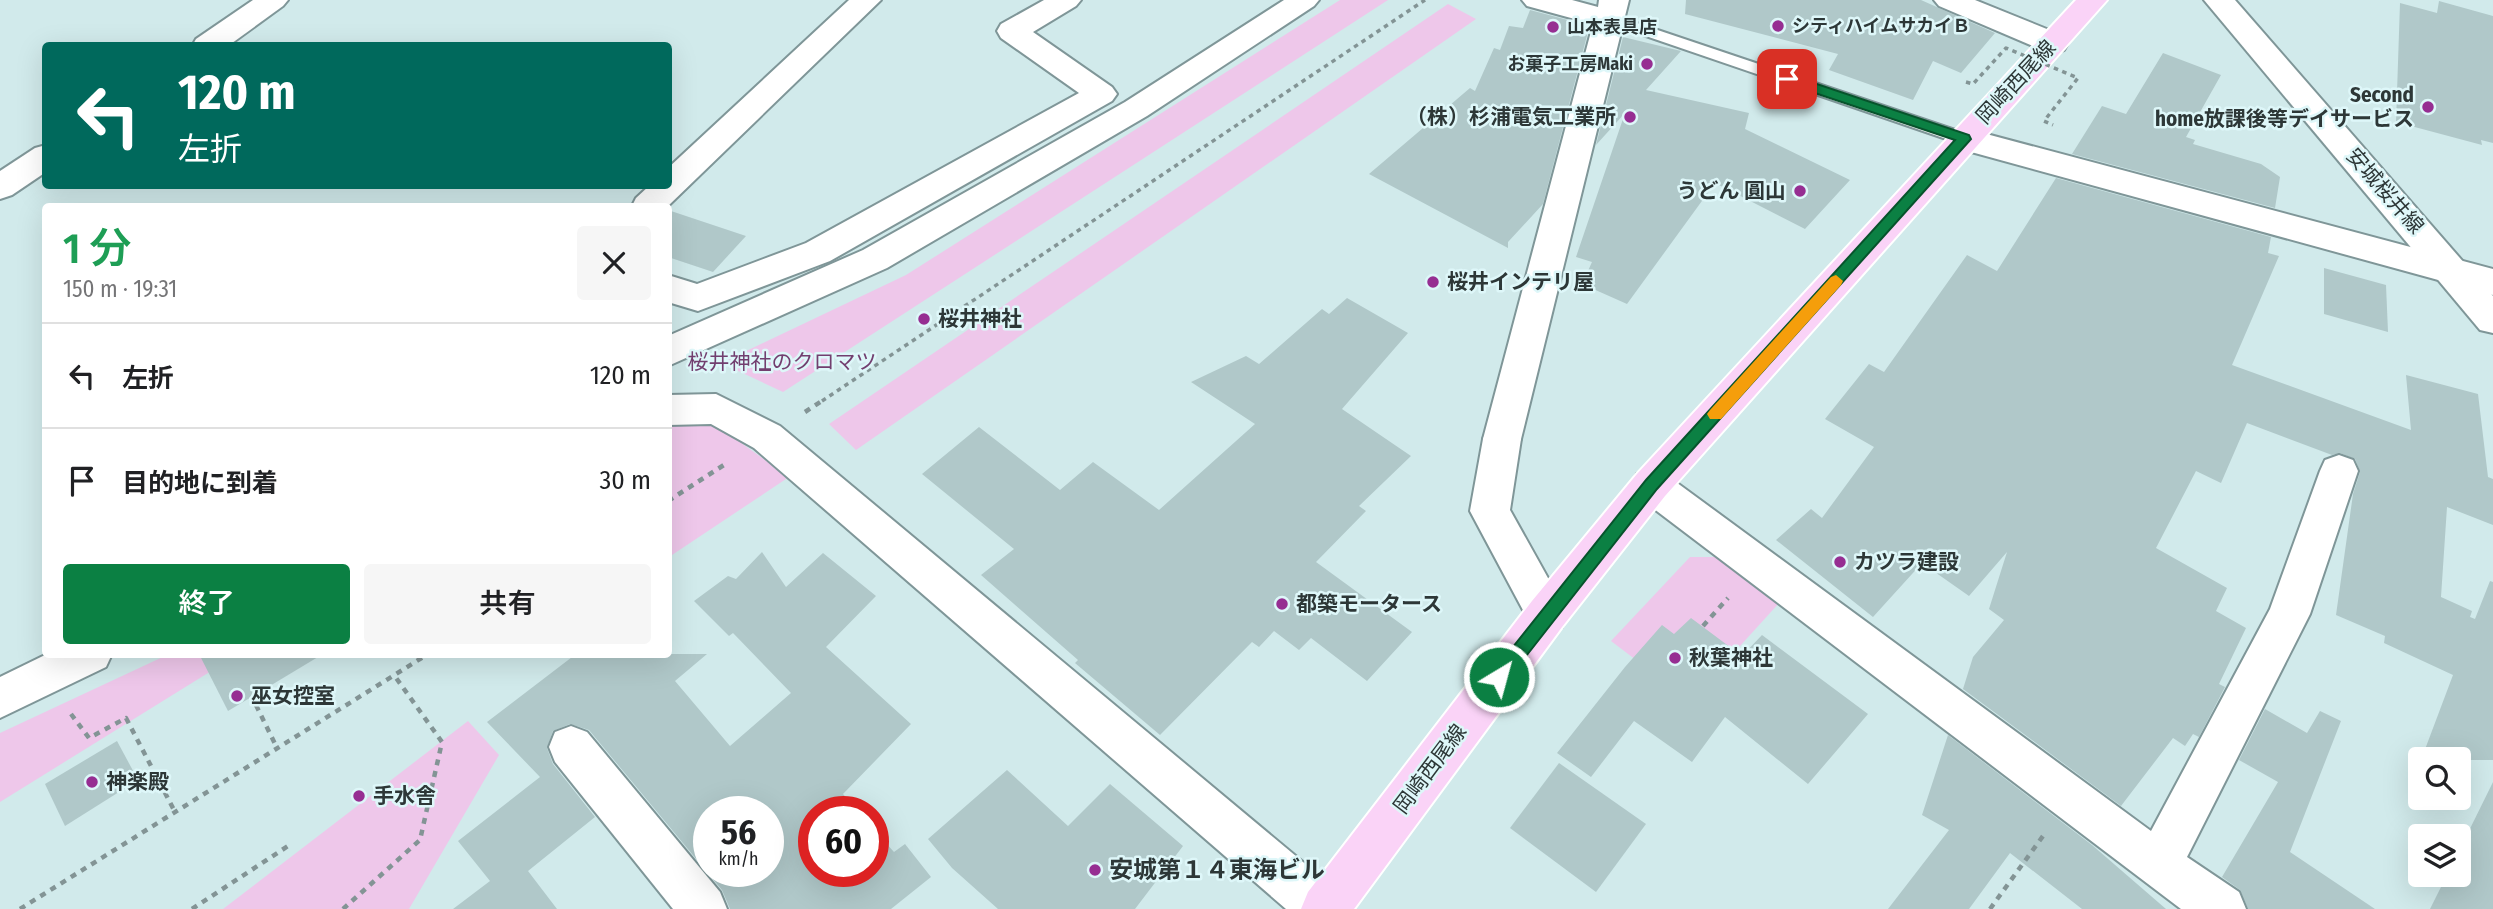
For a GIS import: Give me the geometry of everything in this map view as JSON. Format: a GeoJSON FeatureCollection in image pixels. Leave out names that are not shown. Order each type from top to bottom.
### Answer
{"type":"FeatureCollection","features":[{"type":"Feature","properties":{"kind":"main road","name":"岡崎西尾線"},"geometry":{"type":"LineString","coordinates":[[1324,909],[1547,614],[1651,485],[2092,0]]}},
{"type":"Feature","properties":{"kind":"street"},"geometry":{"type":"LineString","coordinates":[[213,42],[274,0]]}},
{"type":"Feature","properties":{"kind":"street"},"geometry":{"type":"LineString","coordinates":[[672,183],[866,0]]}},
{"type":"Feature","properties":{"kind":"street"},"geometry":{"type":"LineString","coordinates":[[672,289],[698,298],[818,252],[1101,94],[1012,31],[1066,0]]}},
{"type":"Feature","properties":{"kind":"street"},"geometry":{"type":"LineString","coordinates":[[672,350],[875,259],[1136,109],[1304,0]]}},
{"type":"Feature","properties":{"kind":"street"},"geometry":{"type":"LineString","coordinates":[[1537,0],[1612,9],[1503,439],[1490,511],[1547,614]]}},
{"type":"Feature","properties":{"kind":"street"},"geometry":{"type":"LineString","coordinates":[[1949,0],[2053,43]]}},
{"type":"Feature","properties":{"kind":"street","name":"安城桜井線"},"geometry":{"type":"LineString","coordinates":[[2219,0],[2493,320]]}},
{"type":"Feature","properties":{"kind":"street"},"geometry":{"type":"LineString","coordinates":[[1964,139],[2493,282]]}},
{"type":"Feature","properties":{"kind":"street"},"geometry":{"type":"LineString","coordinates":[[0,187],[42,159]]}},
{"type":"Feature","properties":{"kind":"street"},"geometry":{"type":"LineString","coordinates":[[651,203],[666,189]]}},
{"type":"Feature","properties":{"kind":"street"},"geometry":{"type":"LineString","coordinates":[[672,410],[716,409],[767,437],[1324,909]]}},
{"type":"Feature","properties":{"kind":"street"},"geometry":{"type":"LineString","coordinates":[[2158,865],[2289,614],[2339,471]]}},
{"type":"Feature","properties":{"kind":"street"},"geometry":{"type":"LineString","coordinates":[[1651,485],[2158,865],[2222,909]]}},
{"type":"Feature","properties":{"kind":"street"},"geometry":{"type":"LineString","coordinates":[[0,698],[83,658]]}},
{"type":"Feature","properties":{"kind":"street"},"geometry":{"type":"LineString","coordinates":[[571,747],[702,909]]}},
{"type":"Feature","properties":{"kind":"lane"},"geometry":{"type":"LineString","coordinates":[[1612,9],[1964,139]]}},
{"type":"Feature","properties":{"kind":"path"},"geometry":{"type":"LineString","coordinates":[[672,498],[1425,0]]}},
{"type":"Feature","properties":{"kind":"path"},"geometry":{"type":"LineString","coordinates":[[1966,82],[1973,83],[2006,48],[2078,78],[2044,121],[2053,125]]}},
{"type":"Feature","properties":{"kind":"path"},"geometry":{"type":"LineString","coordinates":[[20,909],[422,658]]}},
{"type":"Feature","properties":{"kind":"path"},"geometry":{"type":"LineString","coordinates":[[343,909],[420,840],[442,742],[394,675]]}},
{"type":"Feature","properties":{"kind":"path"},"geometry":{"type":"LineString","coordinates":[[256,705],[276,748]]}},
{"type":"Feature","properties":{"kind":"path"},"geometry":{"type":"LineString","coordinates":[[72,715],[89,738],[126,718],[175,812]]}},
{"type":"Feature","properties":{"kind":"path"},"geometry":{"type":"LineString","coordinates":[[1990,909],[2070,798]]}},
{"type":"Feature","properties":{"kind":"path"},"geometry":{"type":"LineString","coordinates":[[192,909],[288,846]]}},
{"type":"Feature","properties":{"kind":"green space","name":"桜井神社のクロマツ"},"geometry":{"type":"Polygon","coordinates":[[[1340,0],[1388,0],[783,392],[721,363],[906,275],[1340,0]]]}},
{"type":"Feature","properties":{"kind":"green space"},"geometry":{"type":"Polygon","coordinates":[[[1448,4],[1476,19],[856,450],[829,424],[1448,4]]]}},
{"type":"Feature","properties":{"kind":"green space"},"geometry":{"type":"Polygon","coordinates":[[[709,420],[789,477],[672,555],[672,421],[709,420]]]}},
{"type":"Feature","properties":{"kind":"green space"},"geometry":{"type":"Polygon","coordinates":[[[1690,557],[1722,557],[1781,601],[1690,701],[1611,641],[1690,557]]]}},
{"type":"Feature","properties":{"kind":"green space"},"geometry":{"type":"Polygon","coordinates":[[[161,658],[232,658],[0,802],[0,733],[161,658]]]}},
{"type":"Feature","properties":{"kind":"green space"},"geometry":{"type":"Polygon","coordinates":[[[468,721],[499,755],[409,909],[223,909],[468,721]]]}},
{"type":"Feature","properties":{"kind":"building"},"geometry":{"type":"Polygon","coordinates":[[[1686,0],[1921,0],[1995,33],[1961,73],[1933,61],[1913,100],[1829,70],[1838,54],[1685,14],[1686,0]]]}},
{"type":"Feature","properties":{"kind":"building"},"geometry":{"type":"Polygon","coordinates":[[[2439,1],[2493,16],[2493,143],[2481,140],[2482,145],[2396,122],[2400,3],[2437,13],[2439,1]]]}},
{"type":"Feature","properties":{"kind":"building"},"geometry":{"type":"Polygon","coordinates":[[[1530,10],[1589,28],[1543,204],[1508,242],[1508,248],[1369,174],[1470,88],[1475,91],[1494,48],[1500,50],[1509,26],[1523,28],[1530,10]]]}},
{"type":"Feature","properties":{"kind":"building"},"geometry":{"type":"Polygon","coordinates":[[[1623,37],[1681,51],[1646,90],[1749,113],[1745,129],[1850,180],[1805,229],[1715,183],[1627,304],[1582,284],[1592,262],[1576,257],[1625,113],[1596,145],[1623,37]]]}},
{"type":"Feature","properties":{"kind":"building"},"geometry":{"type":"Polygon","coordinates":[[[2163,53],[2221,75],[2186,137],[2195,140],[2193,144],[2261,164],[2280,177],[2275,208],[2072,154],[2102,106],[2126,114],[2163,53]]]}},
{"type":"Feature","properties":{"kind":"building"},"geometry":{"type":"Polygon","coordinates":[[[2056,178],[2271,237],[2268,253],[2279,256],[2232,365],[2411,430],[2406,375],[2478,394],[2488,477],[2493,479],[2493,525],[2447,507],[2441,597],[2472,611],[2470,617],[2475,619],[2490,581],[2493,582],[2493,760],[2471,760],[2471,747],[2426,747],[2453,675],[2384,643],[2385,636],[2336,615],[2353,494],[2360,472],[2355,459],[2340,453],[2332,455],[2247,423],[2221,483],[2196,471],[2156,548],[2227,588],[2216,611],[2246,628],[2219,684],[2225,687],[2199,737],[2193,734],[2185,746],[2173,738],[2121,806],[1963,689],[1973,657],[2004,620],[1989,609],[2007,552],[1969,596],[1922,563],[1873,617],[1776,540],[1811,509],[1822,518],[1874,447],[1825,419],[1869,364],[1884,372],[1967,255],[1997,271],[2056,178]]]}},
{"type":"Feature","properties":{"kind":"building"},"geometry":{"type":"Polygon","coordinates":[[[672,211],[746,236],[713,272],[672,258],[672,211]]]}},
{"type":"Feature","properties":{"kind":"building"},"geometry":{"type":"Polygon","coordinates":[[[2324,268],[2386,285],[2388,332],[2324,314],[2324,268]]]}},
{"type":"Feature","properties":{"kind":"building"},"geometry":{"type":"Polygon","coordinates":[[[1347,298],[1408,333],[1342,409],[1411,456],[1359,506],[1366,511],[1316,562],[1412,632],[1367,681],[1311,638],[1299,650],[1274,631],[1259,647],[1252,642],[1160,735],[1075,663],[1078,660],[981,575],[1014,549],[922,474],[979,427],[1060,490],[1093,462],[1159,510],[1255,424],[1191,382],[1246,356],[1259,364],[1322,309],[1329,314],[1347,298]]]}},
{"type":"Feature","properties":{"kind":"building"},"geometry":{"type":"Polygon","coordinates":[[[762,552],[786,587],[823,553],[876,596],[826,647],[911,724],[843,794],[845,796],[798,796],[798,887],[889,887],[889,847],[894,852],[905,844],[931,877],[891,909],[730,909],[720,887],[784,887],[784,796],[693,796],[693,855],[589,730],[570,724],[553,731],[547,748],[553,764],[595,817],[528,871],[557,909],[453,909],[490,881],[458,841],[540,777],[487,722],[571,658],[672,658],[672,654],[707,654],[675,681],[730,746],[791,693],[733,633],[729,636],[694,601],[728,576],[736,579],[762,552]]]}},
{"type":"Feature","properties":{"kind":"building"},"geometry":{"type":"Polygon","coordinates":[[[1691,618],[1742,656],[1762,635],[1868,714],[1808,784],[1725,717],[1692,762],[1634,721],[1591,777],[1557,753],[1662,625],[1674,634],[1691,618]]]}},
{"type":"Feature","properties":{"kind":"building","name":"巫女控室"},"geometry":{"type":"Polygon","coordinates":[[[201,658],[316,658],[228,711],[201,658]]]}},
{"type":"Feature","properties":{"kind":"building"},"geometry":{"type":"Polygon","coordinates":[[[2265,709],[2307,733],[2320,711],[2341,721],[2290,852],[2375,909],[2248,909],[2240,890],[2222,877],[2278,782],[2239,760],[2265,709]]]}},
{"type":"Feature","properties":{"kind":"building"},"geometry":{"type":"Polygon","coordinates":[[[1948,735],[2092,845],[2166,909],[2082,909],[2010,853],[1969,909],[1888,909],[1949,830],[1922,815],[1948,735]]]}},
{"type":"Feature","properties":{"kind":"building","name":"神楽殿"},"geometry":{"type":"Polygon","coordinates":[[[117,741],[138,780],[65,826],[45,784],[117,741]]]}},
{"type":"Feature","properties":{"kind":"building"},"geometry":{"type":"Polygon","coordinates":[[[1559,763],[1646,824],[1596,892],[1510,828],[1559,763]]]}},
{"type":"Feature","properties":{"kind":"building"},"geometry":{"type":"Polygon","coordinates":[[[1007,770],[1068,826],[1110,784],[1183,846],[1135,909],[998,909],[952,868],[928,839],[1007,770]]]}},
{"type":"Feature","properties":{"kind":"building"},"geometry":{"type":"Polygon","coordinates":[[[2493,782],[2493,909],[2430,909],[2441,887],[2471,887],[2471,827],[2493,782]]]}},
{"type":"Feature","properties":{"kind":"slow traffic"},"geometry":{"type":"LineString","coordinates":[[1715,414],[1836,281]]}},
{"type":"Feature","properties":{"kind":"place","name":"シティハイムサカイＢ"},"geometry":{"type":"Point","coordinates":[1778,26]}},
{"type":"Feature","properties":{"kind":"place","name":"山本表具店"},"geometry":{"type":"Point","coordinates":[1553,27]}},
{"type":"Feature","properties":{"kind":"place","name":"お菓子工房Maki"},"geometry":{"type":"Point","coordinates":[1647,64]}},
{"type":"Feature","properties":{"kind":"place","name":"Second home放課後等デイサービス"},"geometry":{"type":"Point","coordinates":[2428,107]}},
{"type":"Feature","properties":{"kind":"place","name":"（株）杉浦電気工業所"},"geometry":{"type":"Point","coordinates":[1630,117]}},
{"type":"Feature","properties":{"kind":"place","name":"うどん 圓山"},"geometry":{"type":"Point","coordinates":[1800,191]}},
{"type":"Feature","properties":{"kind":"place","name":"桜井インテリ屋"},"geometry":{"type":"Point","coordinates":[1433,282]}},
{"type":"Feature","properties":{"kind":"place","name":"桜井神社"},"geometry":{"type":"Point","coordinates":[924,319]}},
{"type":"Feature","properties":{"kind":"place","name":"カツラ建設"},"geometry":{"type":"Point","coordinates":[1840,562]}},
{"type":"Feature","properties":{"kind":"place","name":"都築モータース"},"geometry":{"type":"Point","coordinates":[1282,604]}},
{"type":"Feature","properties":{"kind":"place","name":"秋葉神社"},"geometry":{"type":"Point","coordinates":[1675,658]}},
{"type":"Feature","properties":{"kind":"place","name":"巫女控室"},"geometry":{"type":"Point","coordinates":[237,696]}},
{"type":"Feature","properties":{"kind":"place","name":"神楽殿"},"geometry":{"type":"Point","coordinates":[92,782]}},
{"type":"Feature","properties":{"kind":"place","name":"手水舎"},"geometry":{"type":"Point","coordinates":[359,796]}},
{"type":"Feature","properties":{"kind":"place","name":"安城第１４東海ビル"},"geometry":{"type":"Point","coordinates":[1095,870]}},
{"type":"Feature","properties":{"kind":"route"},"geometry":{"type":"LineString","coordinates":[[1499,677],[1651,485],[1964,139],[1787,79]]}}]}
